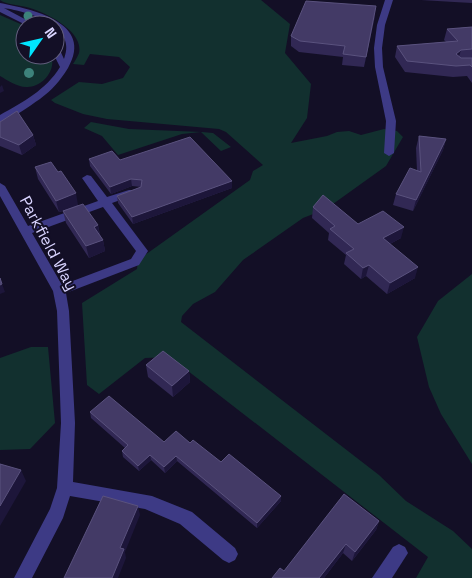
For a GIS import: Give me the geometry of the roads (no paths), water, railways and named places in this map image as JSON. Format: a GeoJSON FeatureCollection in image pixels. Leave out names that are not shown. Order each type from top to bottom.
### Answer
{"type":"FeatureCollection","features":[{"type":"Feature","properties":{"kind":"street"},"geometry":{"type":"LineString","coordinates":[[389,153],[391,120],[379,68],[378,48],[381,24],[390,0]]}},
{"type":"Feature","properties":{"kind":"street"},"geometry":{"type":"LineString","coordinates":[[0,7],[15,15]]}},
{"type":"Feature","properties":{"kind":"street"},"geometry":{"type":"LineString","coordinates":[[0,7],[28,10],[57,25],[71,42],[69,60],[55,82],[0,119]]}},
{"type":"Feature","properties":{"kind":"street"},"geometry":{"type":"LineString","coordinates":[[59,292],[135,262],[142,251],[87,178]]}},
{"type":"Feature","properties":{"kind":"street","name":"Parkfield Way"},"geometry":{"type":"LineString","coordinates":[[0,186],[59,292],[63,311],[68,423],[65,488],[57,512],[23,578]]}},
{"type":"Feature","properties":{"kind":"street"},"geometry":{"type":"LineString","coordinates":[[25,231],[137,190]]}},
{"type":"Feature","properties":{"kind":"street"},"geometry":{"type":"LineString","coordinates":[[65,488],[146,501],[186,518],[229,554]]}},
{"type":"Feature","properties":{"kind":"street"},"geometry":{"type":"LineString","coordinates":[[381,578],[399,553]]}}]}
